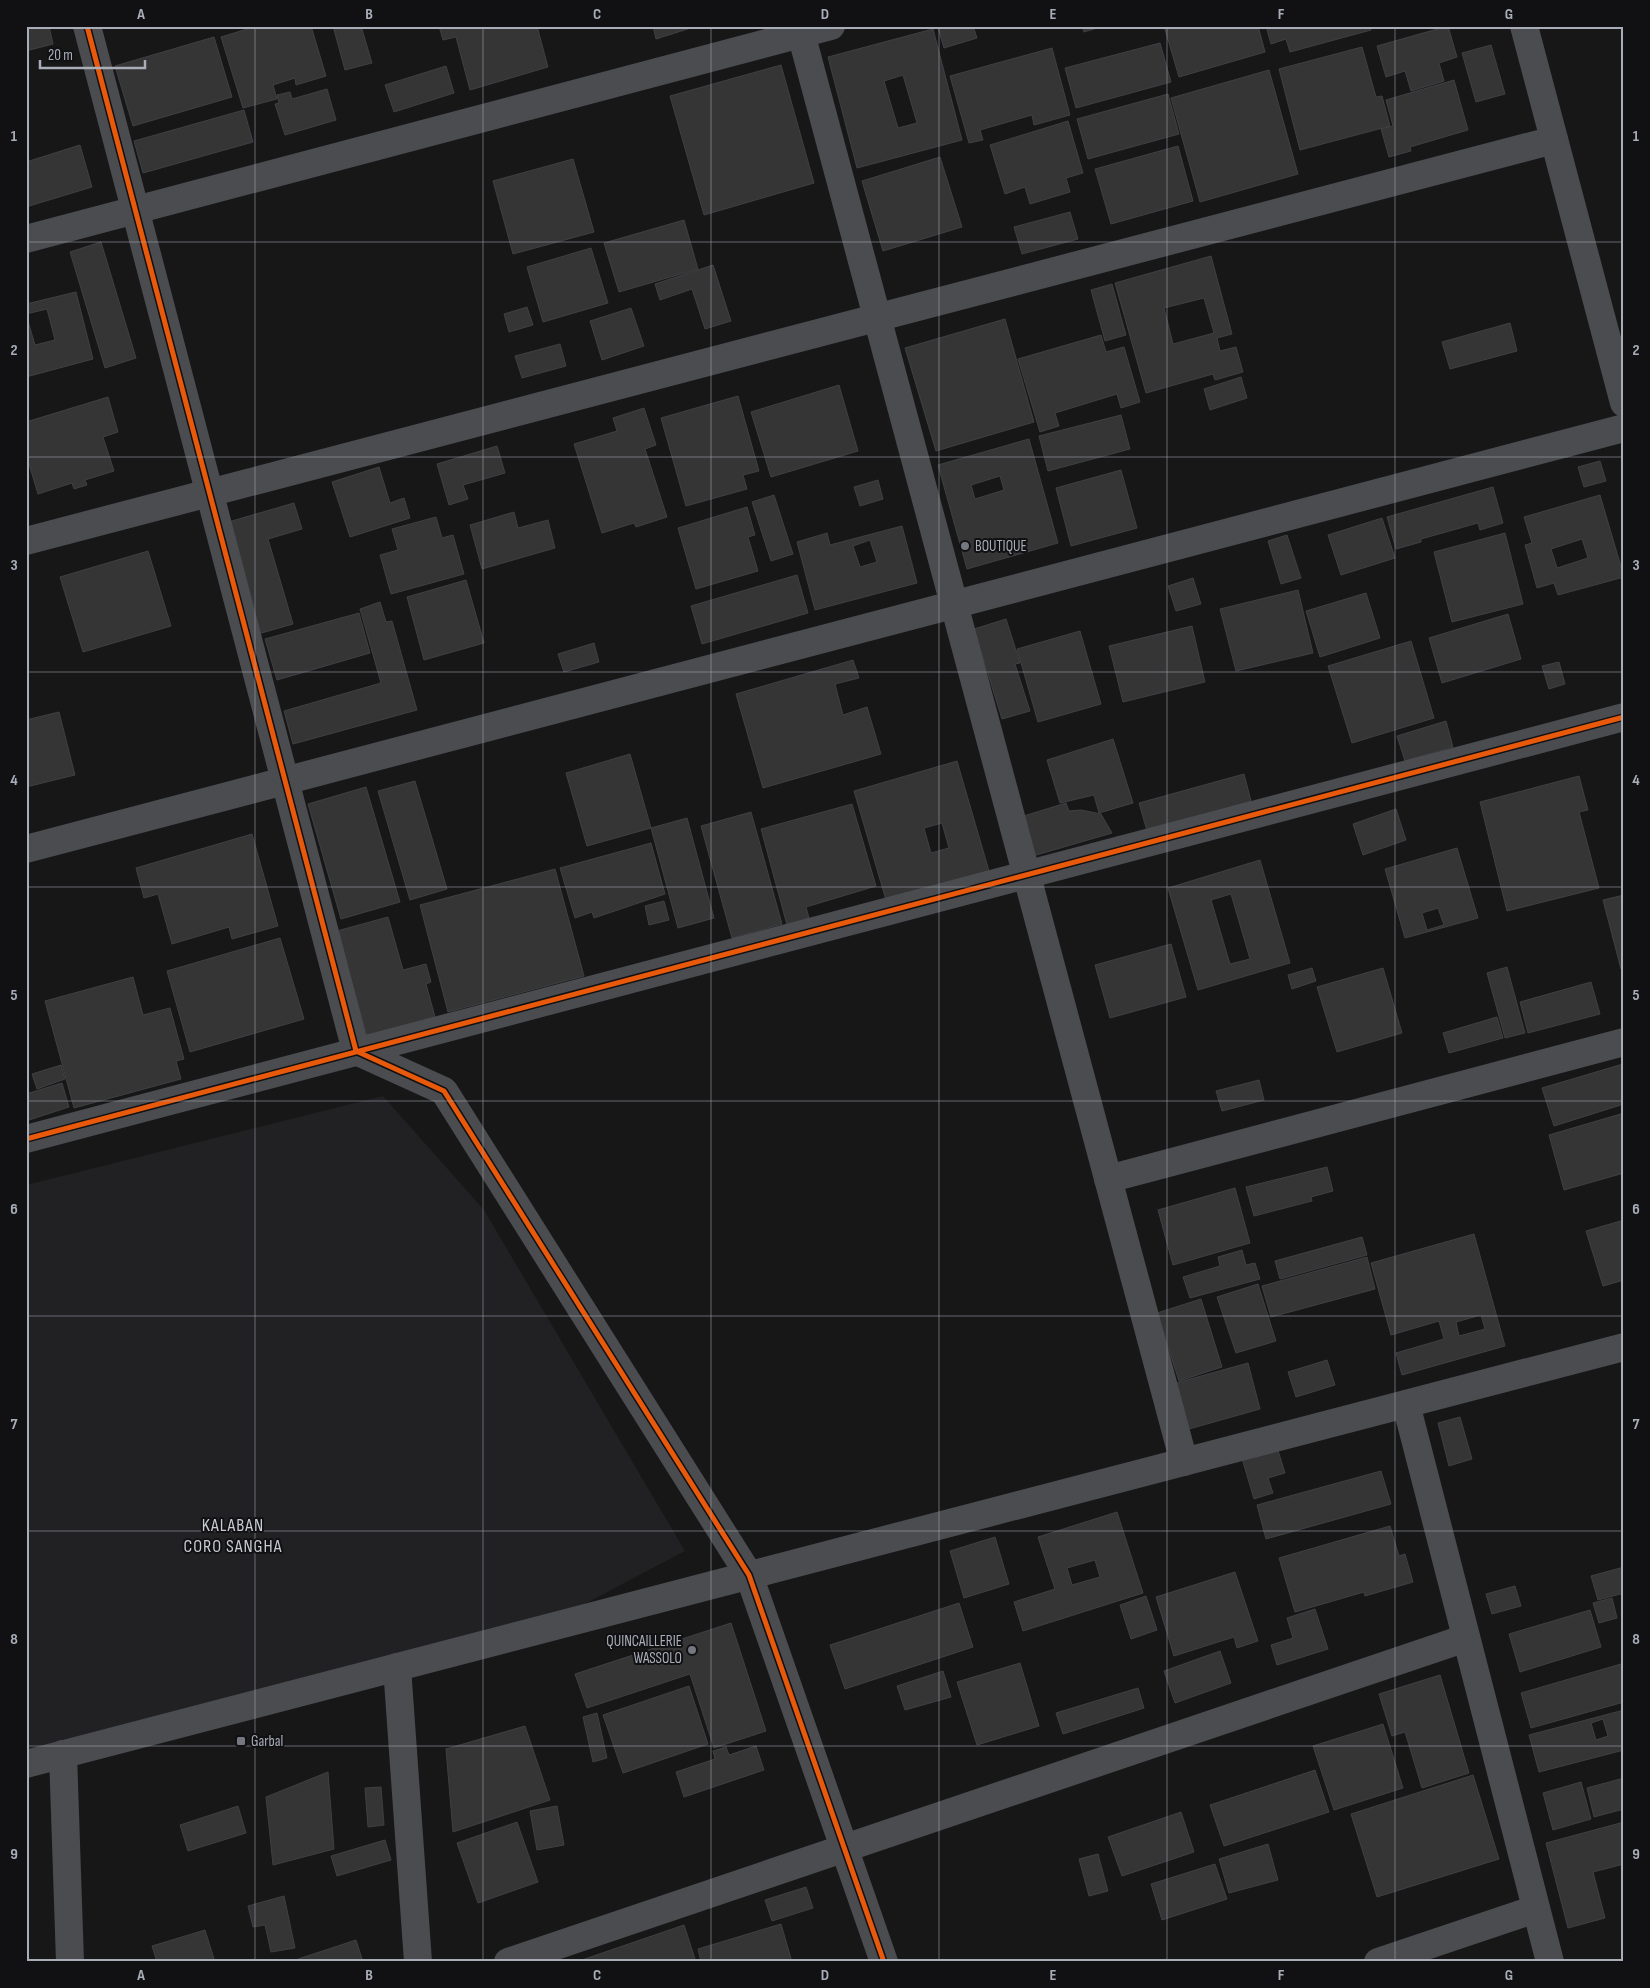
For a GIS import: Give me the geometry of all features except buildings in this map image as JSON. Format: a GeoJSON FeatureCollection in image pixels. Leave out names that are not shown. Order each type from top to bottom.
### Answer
{"type":"FeatureCollection","features":[{"type":"Feature","properties":{"kind":"street"},"geometry":{"type":"LineString","coordinates":[[87,26],[356,1052]]}},
{"type":"Feature","properties":{"kind":"street"},"geometry":{"type":"LineString","coordinates":[[26,239],[800,30],[831,26]]}},
{"type":"Feature","properties":{"kind":"street"},"geometry":{"type":"LineString","coordinates":[[1524,26],[1624,403]]}},
{"type":"Feature","properties":{"kind":"street"},"geometry":{"type":"LineString","coordinates":[[800,30],[1184,1462]]}},
{"type":"Feature","properties":{"kind":"street"},"geometry":{"type":"LineString","coordinates":[[26,541],[1554,140]]}},
{"type":"Feature","properties":{"kind":"street"},"geometry":{"type":"LineString","coordinates":[[26,849],[1624,428]]}},
{"type":"Feature","properties":{"kind":"street"},"geometry":{"type":"LineString","coordinates":[[26,1139],[1624,717]]}},
{"type":"Feature","properties":{"kind":"street"},"geometry":{"type":"LineString","coordinates":[[1108,1179],[1624,1042]]}},
{"type":"Feature","properties":{"kind":"street"},"geometry":{"type":"LineString","coordinates":[[356,1052],[444,1091],[749,1575],[884,1962]]}},
{"type":"Feature","properties":{"kind":"street"},"geometry":{"type":"LineString","coordinates":[[26,1764],[1624,1347]]}},
{"type":"Feature","properties":{"kind":"street"},"geometry":{"type":"LineString","coordinates":[[1406,1404],[1550,1962]]}},
{"type":"Feature","properties":{"kind":"street"},"geometry":{"type":"LineString","coordinates":[[508,1962],[1466,1638]]}},
{"type":"Feature","properties":{"kind":"street"},"geometry":{"type":"LineString","coordinates":[[397,1667],[418,1962]]}},
{"type":"Feature","properties":{"kind":"street"},"geometry":{"type":"LineString","coordinates":[[63,1754],[70,1962]]}},
{"type":"Feature","properties":{"kind":"street"},"geometry":{"type":"LineString","coordinates":[[1378,1962],[1536,1909]]}},
{"type":"Feature","properties":{"kind":"shaded area"},"geometry":{"type":"Polygon","coordinates":[[[383,1096],[484,1210],[685,1551],[539,1628],[26,1758],[26,1185],[383,1096]]]}},
{"type":"Feature","properties":{"kind":"cycle path"},"geometry":{"type":"LineString","coordinates":[[87,26],[356,1051],[444,1091],[749,1575],[884,1962]]}},
{"type":"Feature","properties":{"kind":"cycle path"},"geometry":{"type":"LineString","coordinates":[[26,1139],[1624,717]]}},
{"type":"Feature","properties":{"kind":"place","name":"BOUTIQUE"},"geometry":{"type":"Point","coordinates":[965,546]}},
{"type":"Feature","properties":{"kind":"place","name":"QUINCAILLERIE WASSOLO"},"geometry":{"type":"Point","coordinates":[692,1650]}},
{"type":"Feature","properties":{"kind":"place","name":"Garbal"},"geometry":{"type":"Point","coordinates":[241,1741]}},
{"type":"Feature","properties":{"kind":"district","name":"KALABAN CORO SANGHA"},"geometry":{"type":"Point","coordinates":[233,1535]}}]}
